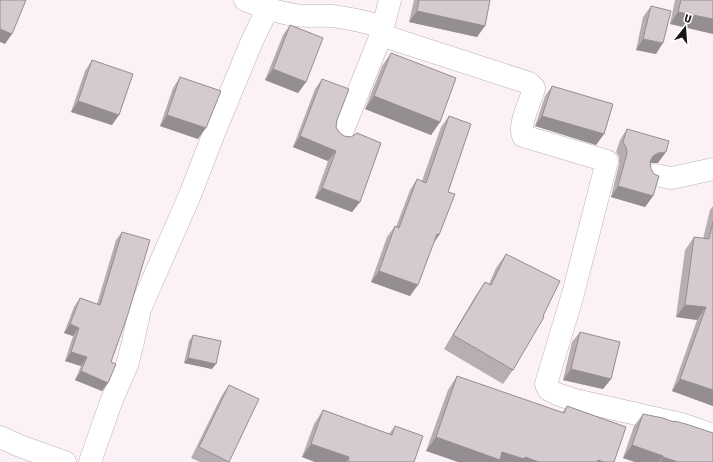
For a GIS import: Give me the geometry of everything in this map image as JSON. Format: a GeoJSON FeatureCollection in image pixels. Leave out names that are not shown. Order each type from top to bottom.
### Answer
{"type":"FeatureCollection","features":[{"type":"Feature","properties":{"kind":"street"},"geometry":{"type":"LineString","coordinates":[[244,0],[280,12],[295,15],[331,16],[366,22],[382,31],[529,83],[534,88],[522,125],[521,132],[523,136],[610,162],[546,384],[548,390],[576,400],[681,424],[713,435]]}},
{"type":"Feature","properties":{"kind":"street"},"geometry":{"type":"LineString","coordinates":[[341,135],[382,31],[390,0]]}},
{"type":"Feature","properties":{"kind":"street"},"geometry":{"type":"LineString","coordinates":[[90,462],[111,402],[127,365],[140,309],[190,195],[252,41],[268,8]]}},
{"type":"Feature","properties":{"kind":"street"},"geometry":{"type":"LineString","coordinates":[[655,175],[671,178],[713,169]]}},
{"type":"Feature","properties":{"kind":"street"},"geometry":{"type":"LineString","coordinates":[[0,437],[20,446],[65,462]]}},
{"type":"Feature","properties":{"kind":"building"},"geometry":{"type":"Polygon","coordinates":[[[0,0],[26,0],[12,34],[0,29],[0,0]]]}},
{"type":"Feature","properties":{"kind":"building"},"geometry":{"type":"Polygon","coordinates":[[[419,0],[490,0],[485,26],[417,11],[419,0]]]}},
{"type":"Feature","properties":{"kind":"building"},"geometry":{"type":"Polygon","coordinates":[[[681,0],[713,0],[713,19],[678,12],[681,0]]]}},
{"type":"Feature","properties":{"kind":"building"},"geometry":{"type":"Polygon","coordinates":[[[651,6],[671,11],[663,43],[643,39],[651,6]]]}},
{"type":"Feature","properties":{"kind":"building"},"geometry":{"type":"Polygon","coordinates":[[[290,25],[323,38],[306,82],[273,69],[290,25]]]}},
{"type":"Feature","properties":{"kind":"building"},"geometry":{"type":"Polygon","coordinates":[[[391,53],[456,78],[440,122],[374,96],[391,53]]]}},
{"type":"Feature","properties":{"kind":"building"},"geometry":{"type":"Polygon","coordinates":[[[92,60],[133,74],[119,115],[78,101],[92,60]]]}},
{"type":"Feature","properties":{"kind":"building"},"geometry":{"type":"Polygon","coordinates":[[[180,77],[221,91],[206,128],[167,115],[180,77]]]}},
{"type":"Feature","properties":{"kind":"building"},"geometry":{"type":"Polygon","coordinates":[[[322,79],[349,89],[337,120],[336,127],[339,132],[344,136],[351,137],[357,133],[381,143],[360,202],[322,188],[336,151],[300,136],[322,79]]]}},
{"type":"Feature","properties":{"kind":"building"},"geometry":{"type":"Polygon","coordinates":[[[552,86],[613,104],[604,134],[542,116],[552,86]]]}},
{"type":"Feature","properties":{"kind":"building"},"geometry":{"type":"Polygon","coordinates":[[[449,116],[471,124],[448,192],[455,194],[439,235],[437,234],[418,285],[379,271],[395,226],[399,228],[417,179],[426,183],[449,116]]]}},
{"type":"Feature","properties":{"kind":"building"},"geometry":{"type":"Polygon","coordinates":[[[627,129],[669,141],[666,152],[658,153],[653,156],[650,162],[651,169],[654,174],[659,176],[653,196],[618,186],[627,153],[623,142],[627,129]]]}},
{"type":"Feature","properties":{"kind":"building"},"geometry":{"type":"Polygon","coordinates":[[[713,222],[713,390],[680,379],[706,307],[685,305],[694,237],[709,239],[713,222]]]}},
{"type":"Feature","properties":{"kind":"building"},"geometry":{"type":"Polygon","coordinates":[[[122,232],[150,240],[128,314],[111,362],[116,364],[108,383],[81,371],[87,357],[71,352],[79,328],[70,324],[80,298],[100,305],[122,232]]]}},
{"type":"Feature","properties":{"kind":"building"},"geometry":{"type":"Polygon","coordinates":[[[506,254],[560,281],[543,316],[544,317],[513,370],[453,335],[485,282],[491,285],[506,254]]]}},
{"type":"Feature","properties":{"kind":"building"},"geometry":{"type":"Polygon","coordinates":[[[580,332],[620,342],[611,379],[571,369],[580,332]]]}},
{"type":"Feature","properties":{"kind":"building"},"geometry":{"type":"Polygon","coordinates":[[[193,335],[221,341],[216,364],[188,358],[193,335]]]}},
{"type":"Feature","properties":{"kind":"building"},"geometry":{"type":"Polygon","coordinates":[[[457,376],[564,413],[567,406],[626,427],[614,462],[604,462],[598,460],[597,462],[539,462],[502,452],[500,460],[436,437],[457,376]]]}},
{"type":"Feature","properties":{"kind":"building"},"geometry":{"type":"Polygon","coordinates":[[[229,385],[259,399],[229,462],[199,447],[229,385]]]}},
{"type":"Feature","properties":{"kind":"building"},"geometry":{"type":"Polygon","coordinates":[[[323,410],[392,435],[395,426],[423,436],[414,462],[348,462],[349,457],[311,444],[323,410]]]}},
{"type":"Feature","properties":{"kind":"building"},"geometry":{"type":"Polygon","coordinates":[[[643,414],[686,424],[713,433],[713,462],[678,462],[632,445],[643,414]]]}}]}
